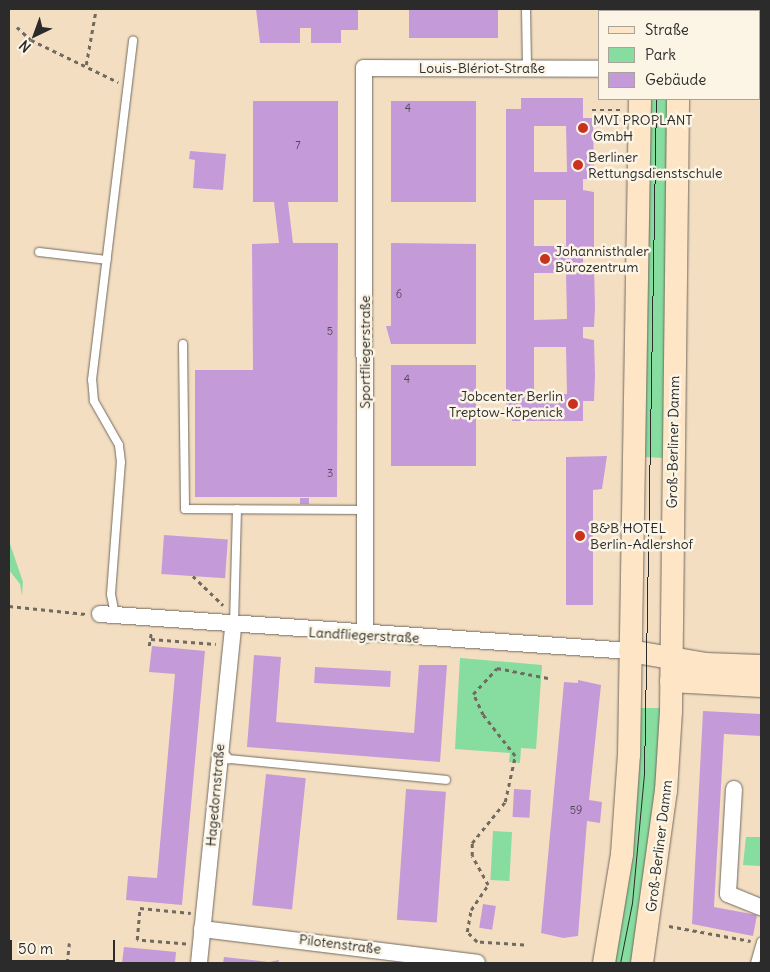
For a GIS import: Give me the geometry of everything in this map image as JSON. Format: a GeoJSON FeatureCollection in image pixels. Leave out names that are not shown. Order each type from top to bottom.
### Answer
{"type":"FeatureCollection","features":[{"type":"Feature","properties":{"kind":"main road","name":"Groß-Berliner Damm"},"geometry":{"type":"LineString","coordinates":[[642,963],[666,791],[671,681],[678,100]]}},
{"type":"Feature","properties":{"kind":"main road"},"geometry":{"type":"LineString","coordinates":[[604,963],[625,817],[630,651],[631,104]]}},
{"type":"Feature","properties":{"kind":"main road"},"geometry":{"type":"LineString","coordinates":[[630,651],[671,658],[761,666]]}},
{"type":"Feature","properties":{"kind":"main road"},"geometry":{"type":"LineString","coordinates":[[630,651],[671,681],[761,686]]}},
{"type":"Feature","properties":{"kind":"street","name":"Louis-Blériot-Straße"},"geometry":{"type":"LineString","coordinates":[[364,68],[598,69]]}},
{"type":"Feature","properties":{"kind":"street","name":"Sportfliegerstraße"},"geometry":{"type":"LineString","coordinates":[[364,68],[365,635]]}},
{"type":"Feature","properties":{"kind":"street","name":"Landfliegerstraße"},"geometry":{"type":"LineString","coordinates":[[108,615],[235,620],[365,635],[630,651]]}},
{"type":"Feature","properties":{"kind":"street","name":"Hagedornstraße"},"geometry":{"type":"LineString","coordinates":[[199,963],[229,645],[235,620]]}},
{"type":"Feature","properties":{"kind":"street"},"geometry":{"type":"LineString","coordinates":[[734,789],[728,894],[761,907]]}},
{"type":"Feature","properties":{"kind":"street","name":"Pilotenstraße"},"geometry":{"type":"LineString","coordinates":[[203,921],[432,959],[477,963]]}},
{"type":"Feature","properties":{"kind":"lane"},"geometry":{"type":"LineString","coordinates":[[526,9],[527,68]]}},
{"type":"Feature","properties":{"kind":"lane"},"geometry":{"type":"LineString","coordinates":[[108,615],[121,462],[119,444],[94,401],[92,380],[129,90],[133,40]]}},
{"type":"Feature","properties":{"kind":"lane"},"geometry":{"type":"LineString","coordinates":[[39,252],[107,260]]}},
{"type":"Feature","properties":{"kind":"lane"},"geometry":{"type":"LineString","coordinates":[[184,344],[185,509],[365,510]]}},
{"type":"Feature","properties":{"kind":"lane"},"geometry":{"type":"LineString","coordinates":[[235,620],[238,509]]}},
{"type":"Feature","properties":{"kind":"lane"},"geometry":{"type":"LineString","coordinates":[[220,747],[229,760],[446,780]]}},
{"type":"Feature","properties":{"kind":"lane"},"geometry":{"type":"LineString","coordinates":[[755,963],[761,942]]}},
{"type":"Feature","properties":{"kind":"path"},"geometry":{"type":"LineString","coordinates":[[86,65],[96,9]]}},
{"type":"Feature","properties":{"kind":"path"},"geometry":{"type":"LineString","coordinates":[[17,27],[32,40],[86,65],[129,90]]}},
{"type":"Feature","properties":{"kind":"path"},"geometry":{"type":"LineString","coordinates":[[592,110],[631,104]]}},
{"type":"Feature","properties":{"kind":"path"},"geometry":{"type":"LineString","coordinates":[[193,576],[195,582],[235,620]]}},
{"type":"Feature","properties":{"kind":"path"},"geometry":{"type":"LineString","coordinates":[[9,606],[108,615]]}},
{"type":"Feature","properties":{"kind":"path"},"geometry":{"type":"LineString","coordinates":[[149,646],[150,639],[229,645]]}},
{"type":"Feature","properties":{"kind":"path"},"geometry":{"type":"LineString","coordinates":[[524,946],[477,942],[467,932],[471,910],[488,885],[472,856],[472,843],[505,802],[515,756],[483,715],[473,694],[497,668],[548,678]]}},
{"type":"Feature","properties":{"kind":"path"},"geometry":{"type":"LineString","coordinates":[[200,946],[137,940],[140,908],[203,921]]}},
{"type":"Feature","properties":{"kind":"path"},"geometry":{"type":"LineString","coordinates":[[669,926],[761,942]]}},
{"type":"Feature","properties":{"kind":"path"},"geometry":{"type":"LineString","coordinates":[[67,963],[69,943]]}},
{"type":"Feature","properties":{"kind":"green space"},"geometry":{"type":"Polygon","coordinates":[[[651,100],[672,100],[666,458],[641,457],[647,102],[651,100]]]}},
{"type":"Feature","properties":{"kind":"green space"},"geometry":{"type":"Polygon","coordinates":[[[9,541],[23,582],[22,596],[20,584],[9,570],[9,541]]]}},
{"type":"Feature","properties":{"kind":"green space"},"geometry":{"type":"Polygon","coordinates":[[[460,658],[542,665],[536,749],[521,748],[520,763],[509,762],[510,753],[455,749],[460,658]]]}},
{"type":"Feature","properties":{"kind":"green space"},"geometry":{"type":"Polygon","coordinates":[[[637,708],[661,708],[659,771],[635,963],[610,963],[637,708]]]}},
{"type":"Feature","properties":{"kind":"green space"},"geometry":{"type":"Polygon","coordinates":[[[493,831],[512,832],[509,881],[490,880],[493,831]]]}},
{"type":"Feature","properties":{"kind":"green space"},"geometry":{"type":"Polygon","coordinates":[[[746,837],[761,837],[761,866],[743,865],[746,837]]]}},
{"type":"Feature","properties":{"kind":"building"},"geometry":{"type":"Polygon","coordinates":[[[256,9],[358,9],[358,30],[341,30],[341,43],[311,43],[311,28],[300,28],[300,43],[260,43],[256,9]]]}},
{"type":"Feature","properties":{"kind":"building"},"geometry":{"type":"Polygon","coordinates":[[[409,9],[498,9],[498,38],[409,38],[409,9]]]}},
{"type":"Feature","properties":{"kind":"building"},"geometry":{"type":"Polygon","coordinates":[[[739,9],[761,9],[761,39],[760,10],[739,9]]]}},
{"type":"Feature","properties":{"kind":"building","name":"Johannisthaler Bürozentrum"},"geometry":{"type":"Polygon","coordinates":[[[521,98],[583,98],[583,118],[593,118],[594,179],[583,179],[583,190],[594,192],[594,253],[583,253],[583,263],[594,266],[595,308],[594,327],[583,327],[583,338],[594,340],[595,375],[594,401],[583,401],[583,421],[512,421],[512,406],[506,406],[506,109],[521,109],[521,98]],[[534,126],[534,172],[567,172],[566,126],[534,126]],[[534,200],[534,246],[566,246],[566,200],[534,200]],[[534,273],[534,320],[567,319],[566,273],[534,273]],[[534,347],[534,394],[567,394],[566,347],[534,347]]]}},
{"type":"Feature","properties":{"kind":"building"},"geometry":{"type":"Polygon","coordinates":[[[253,101],[338,101],[338,202],[288,202],[293,243],[338,243],[337,497],[195,497],[195,370],[253,370],[252,244],[279,243],[274,202],[253,202],[253,101]]]}},
{"type":"Feature","properties":{"kind":"building"},"geometry":{"type":"Polygon","coordinates":[[[391,101],[476,101],[476,202],[391,202],[391,101]]]}},
{"type":"Feature","properties":{"kind":"building"},"geometry":{"type":"Polygon","coordinates":[[[190,151],[226,154],[223,190],[193,188],[195,160],[189,159],[190,151]]]}},
{"type":"Feature","properties":{"kind":"building"},"geometry":{"type":"Polygon","coordinates":[[[391,243],[476,244],[476,344],[391,344],[386,326],[391,326],[391,243]]]}},
{"type":"Feature","properties":{"kind":"building"},"geometry":{"type":"Polygon","coordinates":[[[391,365],[476,365],[476,466],[391,466],[391,365]]]}},
{"type":"Feature","properties":{"kind":"building"},"geometry":{"type":"Polygon","coordinates":[[[607,456],[602,489],[593,490],[593,605],[566,605],[566,457],[607,456]]]}},
{"type":"Feature","properties":{"kind":"building"},"geometry":{"type":"Polygon","coordinates":[[[300,498],[309,498],[309,504],[300,504],[300,498]]]}},
{"type":"Feature","properties":{"kind":"building"},"geometry":{"type":"Polygon","coordinates":[[[164,535],[228,539],[225,578],[161,574],[164,535]]]}},
{"type":"Feature","properties":{"kind":"building"},"geometry":{"type":"Polygon","coordinates":[[[152,646],[205,651],[182,905],[126,900],[128,876],[157,878],[175,674],[149,672],[152,646]]]}},
{"type":"Feature","properties":{"kind":"building"},"geometry":{"type":"Polygon","coordinates":[[[254,655],[281,657],[276,722],[414,733],[419,665],[447,665],[440,762],[247,747],[254,655]]]}},
{"type":"Feature","properties":{"kind":"building"},"geometry":{"type":"Polygon","coordinates":[[[315,667],[391,671],[390,687],[314,683],[315,667]]]}},
{"type":"Feature","properties":{"kind":"building"},"geometry":{"type":"Polygon","coordinates":[[[578,680],[601,685],[589,800],[602,802],[600,823],[587,821],[578,936],[563,938],[541,933],[564,682],[578,683],[578,680]]]}},
{"type":"Feature","properties":{"kind":"building"},"geometry":{"type":"Polygon","coordinates":[[[703,711],[761,714],[761,736],[724,734],[714,907],[757,915],[753,936],[692,924],[703,711]]]}},
{"type":"Feature","properties":{"kind":"building"},"geometry":{"type":"Polygon","coordinates":[[[266,774],[306,778],[292,909],[252,905],[266,774]]]}},
{"type":"Feature","properties":{"kind":"building"},"geometry":{"type":"Polygon","coordinates":[[[406,789],[446,792],[437,922],[397,920],[406,789]]]}},
{"type":"Feature","properties":{"kind":"building"},"geometry":{"type":"Polygon","coordinates":[[[514,789],[531,790],[530,818],[513,817],[514,789]]]}},
{"type":"Feature","properties":{"kind":"building"},"geometry":{"type":"Polygon","coordinates":[[[483,904],[496,906],[492,930],[479,928],[483,904]]]}},
{"type":"Feature","properties":{"kind":"building"},"geometry":{"type":"Polygon","coordinates":[[[124,947],[176,952],[175,963],[122,963],[124,947]]]}},
{"type":"Feature","properties":{"kind":"building"},"geometry":{"type":"Polygon","coordinates":[[[224,957],[269,962],[279,960],[278,963],[223,963],[224,957]]]}},
{"type":"Feature","properties":{"kind":"tram line"},"geometry":{"type":"LineString","coordinates":[[620,963],[632,903],[644,774],[656,100]]}},
{"type":"Feature","properties":{"kind":"place","name":"MVI PROPLANT GmbH"},"geometry":{"type":"Point","coordinates":[583,128]}},
{"type":"Feature","properties":{"kind":"place","name":"Berliner Rettungsdienstschule"},"geometry":{"type":"Point","coordinates":[578,165]}},
{"type":"Feature","properties":{"kind":"place","name":"Johannisthaler Bürozentrum"},"geometry":{"type":"Point","coordinates":[545,259]}},
{"type":"Feature","properties":{"kind":"place","name":"Jobcenter Berlin Treptow-Köpenick"},"geometry":{"type":"Point","coordinates":[573,404]}},
{"type":"Feature","properties":{"kind":"place","name":"B&B HOTEL Berlin-Adlershof"},"geometry":{"type":"Point","coordinates":[580,536]}}]}
